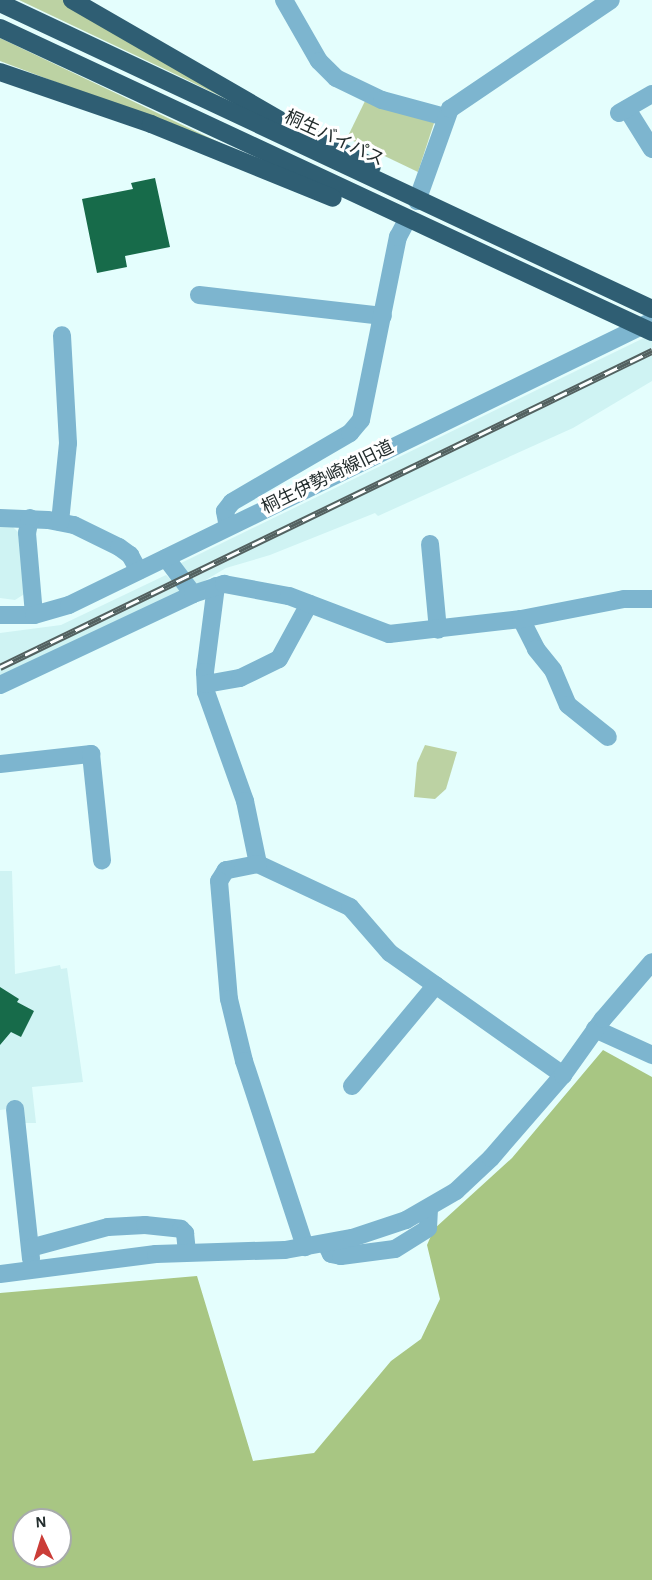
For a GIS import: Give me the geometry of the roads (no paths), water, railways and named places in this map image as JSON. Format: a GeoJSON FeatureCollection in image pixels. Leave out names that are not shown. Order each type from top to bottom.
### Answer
{"type":"FeatureCollection","features":[{"type":"Feature","properties":{"kind":"highway"},"geometry":{"type":"LineString","coordinates":[[72,0],[306,135],[385,172],[417,201]]}},
{"type":"Feature","properties":{"kind":"highway","name":"桐生バイパス"},"geometry":{"type":"LineString","coordinates":[[0,3],[417,201],[646,306]]}},
{"type":"Feature","properties":{"kind":"highway"},"geometry":{"type":"LineString","coordinates":[[0,28],[407,220],[652,332]]}},
{"type":"Feature","properties":{"kind":"highway"},"geometry":{"type":"LineString","coordinates":[[0,72],[151,124],[357,208],[407,220]]}},
{"type":"Feature","properties":{"kind":"street"},"geometry":{"type":"LineString","coordinates":[[284,0],[319,61],[336,78],[375,97],[445,117]]}},
{"type":"Feature","properties":{"kind":"street"},"geometry":{"type":"LineString","coordinates":[[417,201],[445,117],[464,97],[611,0]]}},
{"type":"Feature","properties":{"kind":"street"},"geometry":{"type":"LineString","coordinates":[[652,94],[623,111],[652,149]]}},
{"type":"Feature","properties":{"kind":"street"},"geometry":{"type":"LineString","coordinates":[[228,527],[225,512],[232,502],[357,426],[364,412],[398,237],[407,220]]}},
{"type":"Feature","properties":{"kind":"street"},"geometry":{"type":"LineString","coordinates":[[198,295],[383,316]]}},
{"type":"Feature","properties":{"kind":"street","name":"桐生伊勢崎線旧道"},"geometry":{"type":"LineString","coordinates":[[0,615],[34,615],[69,605],[652,321]]}},
{"type":"Feature","properties":{"kind":"street"},"geometry":{"type":"LineString","coordinates":[[60,522],[68,443],[62,336]]}},
{"type":"Feature","properties":{"kind":"street"},"geometry":{"type":"LineString","coordinates":[[0,518],[30,518],[60,522],[104,537],[130,555],[139,571]]}},
{"type":"Feature","properties":{"kind":"street"},"geometry":{"type":"LineString","coordinates":[[30,518],[27,533],[34,615]]}},
{"type":"Feature","properties":{"kind":"street"},"geometry":{"type":"LineString","coordinates":[[430,544],[438,630]]}},
{"type":"Feature","properties":{"kind":"street"},"geometry":{"type":"LineString","coordinates":[[166,558],[193,594]]}},
{"type":"Feature","properties":{"kind":"street"},"geometry":{"type":"LineString","coordinates":[[216,586],[206,684],[211,713],[245,801],[258,864]]}},
{"type":"Feature","properties":{"kind":"street"},"geometry":{"type":"LineString","coordinates":[[0,685],[193,594],[216,586],[260,588],[309,604],[380,632],[438,630],[521,620],[651,594]]}},
{"type":"Feature","properties":{"kind":"street"},"geometry":{"type":"LineString","coordinates":[[206,684],[240,678],[279,659],[309,604]]}},
{"type":"Feature","properties":{"kind":"street"},"geometry":{"type":"LineString","coordinates":[[521,620],[536,649],[553,670],[568,705],[608,737]]}},
{"type":"Feature","properties":{"kind":"street"},"geometry":{"type":"LineString","coordinates":[[0,764],[91,754],[102,860]]}},
{"type":"Feature","properties":{"kind":"street"},"geometry":{"type":"LineString","coordinates":[[305,1247],[244,1061],[229,999],[219,881],[226,870],[258,864],[350,907],[382,945],[563,1076]]}},
{"type":"Feature","properties":{"kind":"street"},"geometry":{"type":"LineString","coordinates":[[0,1274],[187,1252],[326,1244],[372,1233],[429,1208],[456,1191],[491,1158],[563,1076],[595,1029],[652,962]]}},
{"type":"Feature","properties":{"kind":"street"},"geometry":{"type":"LineString","coordinates":[[352,1086],[436,985]]}},
{"type":"Feature","properties":{"kind":"street"},"geometry":{"type":"LineString","coordinates":[[595,1029],[652,1055]]}},
{"type":"Feature","properties":{"kind":"street"},"geometry":{"type":"LineString","coordinates":[[15,1109],[32,1270]]}},
{"type":"Feature","properties":{"kind":"street"},"geometry":{"type":"LineString","coordinates":[[30,1248],[108,1227],[145,1224],[181,1229],[185,1233],[187,1252]]}},
{"type":"Feature","properties":{"kind":"railway"},"geometry":{"type":"LineString","coordinates":[[0,667],[652,351]]}}]}
